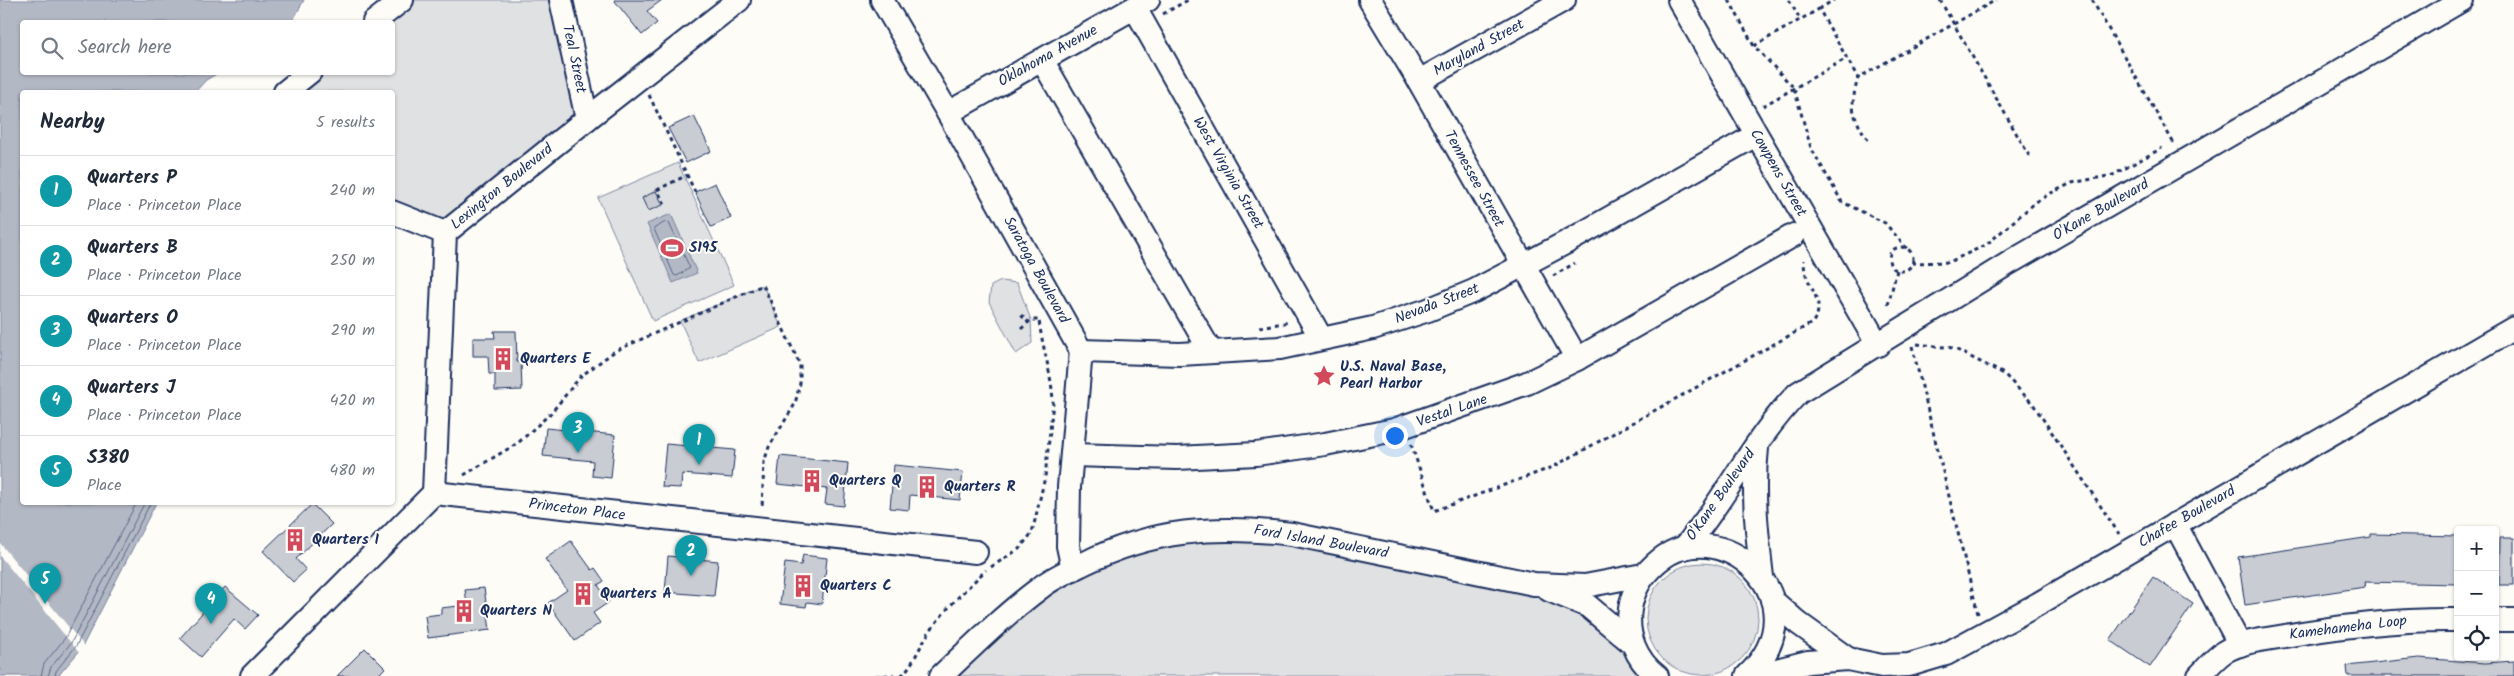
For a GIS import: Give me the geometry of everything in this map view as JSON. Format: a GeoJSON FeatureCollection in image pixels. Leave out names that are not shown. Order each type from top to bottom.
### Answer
{"type":"FeatureCollection","features":[{"type":"Feature","properties":{"kind":"street"},"geometry":{"type":"LineString","coordinates":[[377,20],[402,0]]}},
{"type":"Feature","properties":{"kind":"street","name":"Teal Street"},"geometry":{"type":"LineString","coordinates":[[561,0],[587,119]]}},
{"type":"Feature","properties":{"kind":"street","name":"Lexington Boulevard"},"geometry":{"type":"LineString","coordinates":[[434,493],[445,233],[740,0]]}},
{"type":"Feature","properties":{"kind":"street","name":"Saratoga Boulevard"},"geometry":{"type":"LineString","coordinates":[[882,0],[948,113],[1081,351]]}},
{"type":"Feature","properties":{"kind":"street","name":"Tennessee Street"},"geometry":{"type":"LineString","coordinates":[[1370,0],[1419,81],[1577,359]]}},
{"type":"Feature","properties":{"kind":"street","name":"Maryland Street"},"geometry":{"type":"LineString","coordinates":[[1419,81],[1564,0]]}},
{"type":"Feature","properties":{"kind":"street","name":"Cowpens Street"},"geometry":{"type":"LineString","coordinates":[[1679,0],[1878,345]]}},
{"type":"Feature","properties":{"kind":"street","name":"O'Kane Boulevard"},"geometry":{"type":"LineString","coordinates":[[1684,548],[1731,486],[1778,414],[1798,393],[2009,263],[2462,0]]}},
{"type":"Feature","properties":{"kind":"street","name":"Oklahoma Avenue"},"geometry":{"type":"LineString","coordinates":[[948,113],[1142,4]]}},
{"type":"Feature","properties":{"kind":"street","name":"West Virginia Street"},"geometry":{"type":"LineString","coordinates":[[1142,4],[1321,338]]}},
{"type":"Feature","properties":{"kind":"street"},"geometry":{"type":"LineString","coordinates":[[1042,60],[1211,352]]}},
{"type":"Feature","properties":{"kind":"street"},"geometry":{"type":"LineString","coordinates":[[288,90],[306,75]]}},
{"type":"Feature","properties":{"kind":"street","name":"Nevada Street"},"geometry":{"type":"LineString","coordinates":[[1081,351],[1211,352],[1280,348],[1373,328],[1428,310],[1474,291],[1756,135]]}},
{"type":"Feature","properties":{"kind":"street"},"geometry":{"type":"LineString","coordinates":[[395,213],[445,233]]}},
{"type":"Feature","properties":{"kind":"street","name":"Vestal Lane"},"geometry":{"type":"LineString","coordinates":[[1072,455],[1177,458],[1256,454],[1324,444],[1405,427],[1527,383],[1577,359],[1794,235]]}},
{"type":"Feature","properties":{"kind":"street","name":"Chafee Boulevard"},"geometry":{"type":"LineString","coordinates":[[1753,676],[1808,662],[1848,660],[1882,666],[1910,664],[1946,654],[2514,328]]}},
{"type":"Feature","properties":{"kind":"street"},"geometry":{"type":"LineString","coordinates":[[1073,569],[1068,546],[1072,455],[1081,351]]}},
{"type":"Feature","properties":{"kind":"street","name":"O'Kane Boulevard"},"geometry":{"type":"LineString","coordinates":[[1758,442],[1754,479],[1762,578]]}},
{"type":"Feature","properties":{"kind":"street"},"geometry":{"type":"LineString","coordinates":[[252,676],[434,493]]}},
{"type":"Feature","properties":{"kind":"street","name":"Princeton Place"},"geometry":{"type":"LineString","coordinates":[[434,493],[760,530],[976,552]]}},
{"type":"Feature","properties":{"kind":"street"},"geometry":{"type":"LineString","coordinates":[[2175,524],[2240,645]]}},
{"type":"Feature","properties":{"kind":"street","name":"Ford Island Boulevard"},"geometry":{"type":"LineString","coordinates":[[941,676],[1035,592],[1073,569],[1108,551],[1188,530],[1253,530],[1292,534],[1534,584],[1585,586],[1611,583],[1643,575]]}},
{"type":"Feature","properties":{"kind":"street"},"geometry":{"type":"LineString","coordinates":[[1636,658],[1628,619],[1632,596],[1643,575],[1661,558],[1684,548],[1706,546],[1728,551],[1747,562],[1762,578],[1772,600],[1775,622],[1770,644],[1760,664],[1747,676]]}},
{"type":"Feature","properties":{"kind":"street","name":"Ford Island Boulevard"},"geometry":{"type":"LineString","coordinates":[[1534,584],[1588,606],[1636,658],[1656,676]]}},
{"type":"Feature","properties":{"kind":"street","name":"Chafee Boulevard"},"geometry":{"type":"LineString","coordinates":[[1772,600],[1848,660]]}},
{"type":"Feature","properties":{"kind":"street","name":"Kamehameha Loop"},"geometry":{"type":"LineString","coordinates":[[2199,676],[2224,652],[2240,645],[2333,627],[2370,623],[2454,620]]}},
{"type":"Feature","properties":{"kind":"street"},"geometry":{"type":"LineString","coordinates":[[2499,620],[2514,620]]}},
{"type":"Feature","properties":{"kind":"path"},"geometry":{"type":"LineString","coordinates":[[1729,0],[1754,46],[1794,88],[1811,148],[1842,202],[1885,223],[1909,251],[1913,257],[1912,263],[1907,269],[1897,270],[1891,265],[1891,253],[1901,248],[1909,251]]}},
{"type":"Feature","properties":{"kind":"path"},"geometry":{"type":"LineString","coordinates":[[1789,0],[1800,19]]}},
{"type":"Feature","properties":{"kind":"path"},"geometry":{"type":"LineString","coordinates":[[1754,46],[1834,0]]}},
{"type":"Feature","properties":{"kind":"path"},"geometry":{"type":"LineString","coordinates":[[1940,0],[2031,158]]}},
{"type":"Feature","properties":{"kind":"path"},"geometry":{"type":"LineString","coordinates":[[1858,78],[1996,0]]}},
{"type":"Feature","properties":{"kind":"path"},"geometry":{"type":"LineString","coordinates":[[1912,263],[1949,262],[1986,245],[2036,202],[2051,193],[2072,183],[2113,175],[2172,142],[2092,0]]}},
{"type":"Feature","properties":{"kind":"path"},"geometry":{"type":"LineString","coordinates":[[1819,9],[1858,78],[1852,102],[1855,120],[1868,140]]}},
{"type":"Feature","properties":{"kind":"path"},"geometry":{"type":"LineString","coordinates":[[1756,110],[1847,58]]}},
{"type":"Feature","properties":{"kind":"path"},"geometry":{"type":"LineString","coordinates":[[641,77],[695,192]]}},
{"type":"Feature","properties":{"kind":"path"},"geometry":{"type":"LineString","coordinates":[[665,204],[657,190],[687,175]]}},
{"type":"Feature","properties":{"kind":"path"},"geometry":{"type":"LineString","coordinates":[[1405,427],[1434,511],[1553,467],[1812,323],[1819,315],[1820,305],[1804,273],[1804,257],[1794,235]]}},
{"type":"Feature","properties":{"kind":"path"},"geometry":{"type":"LineString","coordinates":[[1888,305],[1897,270]]}},
{"type":"Feature","properties":{"kind":"path"},"geometry":{"type":"LineString","coordinates":[[434,493],[518,442],[551,413],[581,376],[615,351],[763,285],[800,365],[800,383],[795,404],[769,447],[764,462],[760,530]]}},
{"type":"Feature","properties":{"kind":"path"},"geometry":{"type":"LineString","coordinates":[[1021,315],[1028,322]]}},
{"type":"Feature","properties":{"kind":"path"},"geometry":{"type":"LineString","coordinates":[[1254,328],[1311,318]]}},
{"type":"Feature","properties":{"kind":"path"},"geometry":{"type":"LineString","coordinates":[[1021,329],[1028,322],[1039,320]]}},
{"type":"Feature","properties":{"kind":"path"},"geometry":{"type":"LineString","coordinates":[[1983,634],[1911,344],[1953,348],[2004,374],[2033,404],[2124,541]]}},
{"type":"Feature","properties":{"kind":"path"},"geometry":{"type":"LineString","coordinates":[[876,676],[894,675]]}},
{"type":"Feature","properties":{"kind":"shaded area"},"geometry":{"type":"Polygon","coordinates":[[[402,0],[561,0],[587,119],[445,233],[395,213],[395,90],[288,90],[307,75],[395,75],[395,20],[377,20],[402,0]]]}},
{"type":"Feature","properties":{"kind":"shaded area"},"geometry":{"type":"Polygon","coordinates":[[[678,163],[734,285],[653,321],[598,198],[678,163]]]}},
{"type":"Feature","properties":{"kind":"shaded area"},"geometry":{"type":"Polygon","coordinates":[[[1001,281],[1017,283],[1031,320],[1032,343],[1016,354],[989,302],[991,286],[1001,281]]]}},
{"type":"Feature","properties":{"kind":"shaded area"},"geometry":{"type":"Polygon","coordinates":[[[763,285],[781,327],[699,363],[680,321],[763,285]]]}},
{"type":"Feature","properties":{"kind":"shaded area"},"geometry":{"type":"Polygon","coordinates":[[[1253,530],[1588,606],[1638,656],[1637,676],[941,676],[1108,551],[1253,530]]]}},
{"type":"Feature","properties":{"kind":"shaded area"},"geometry":{"type":"Polygon","coordinates":[[[1702,563],[1723,567],[1742,579],[1754,598],[1758,619],[1754,640],[1742,659],[1723,671],[1702,675],[1681,671],[1662,659],[1650,640],[1646,619],[1650,598],[1662,579],[1681,567],[1702,563]]]}},
{"type":"Feature","properties":{"kind":"water"},"geometry":{"type":"Polygon","coordinates":[[[0,0],[304,0],[293,20],[20,20],[20,75],[215,75],[206,80],[197,90],[20,90],[20,505],[155,505],[81,649],[58,676],[0,676],[0,0]]]}},
{"type":"Feature","properties":{"kind":"water","name":"S195"},"geometry":{"type":"Polygon","coordinates":[[[671,214],[697,273],[673,283],[647,224],[671,214]]]}},
{"type":"Feature","properties":{"kind":"pier"},"geometry":{"type":"Polygon","coordinates":[[[0,543],[85,647],[80,654],[0,556],[0,543]]]}},
{"type":"Feature","properties":{"kind":"building"},"geometry":{"type":"Polygon","coordinates":[[[614,0],[662,0],[647,11],[657,23],[642,35],[614,0]]]}},
{"type":"Feature","properties":{"kind":"building"},"geometry":{"type":"Polygon","coordinates":[[[694,116],[711,151],[686,163],[668,128],[694,116]]]}},
{"type":"Feature","properties":{"kind":"building"},"geometry":{"type":"Polygon","coordinates":[[[715,183],[731,218],[711,227],[695,192],[715,183]]]}},
{"type":"Feature","properties":{"kind":"building"},"geometry":{"type":"Polygon","coordinates":[[[656,191],[663,205],[648,211],[642,198],[656,191]]]}},
{"type":"Feature","properties":{"kind":"building","name":"Quarters E"},"geometry":{"type":"Polygon","coordinates":[[[494,331],[516,331],[517,362],[521,362],[522,390],[495,391],[495,374],[489,374],[488,356],[473,356],[473,338],[495,338],[494,331]]]}},
{"type":"Feature","properties":{"kind":"building"},"geometry":{"type":"Polygon","coordinates":[[[546,428],[615,435],[611,478],[592,476],[593,461],[543,456],[546,428]]]}},
{"type":"Feature","properties":{"kind":"building"},"geometry":{"type":"Polygon","coordinates":[[[666,444],[735,450],[732,478],[682,474],[681,488],[662,487],[666,444]]]}},
{"type":"Feature","properties":{"kind":"building","name":"Quarters Q"},"geometry":{"type":"Polygon","coordinates":[[[780,456],[848,463],[844,506],[825,504],[827,489],[777,484],[780,456]]]}},
{"type":"Feature","properties":{"kind":"building","name":"Quarters R"},"geometry":{"type":"Polygon","coordinates":[[[894,465],[963,472],[960,500],[910,495],[909,510],[890,508],[894,465]]]}},
{"type":"Feature","properties":{"kind":"building","name":"Quarters I"},"geometry":{"type":"Polygon","coordinates":[[[311,505],[332,524],[296,559],[306,570],[293,582],[263,551],[311,505]]]}},
{"type":"Feature","properties":{"kind":"building"},"geometry":{"type":"Polygon","coordinates":[[[2371,534],[2454,536],[2454,584],[2364,582],[2365,587],[2245,605],[2238,557],[2371,537],[2371,534]]]}},
{"type":"Feature","properties":{"kind":"building"},"geometry":{"type":"Polygon","coordinates":[[[2500,538],[2514,538],[2514,585],[2499,585],[2500,538]]]}},
{"type":"Feature","properties":{"kind":"building","name":"Quarters A"},"geometry":{"type":"Polygon","coordinates":[[[571,541],[592,570],[595,568],[604,581],[598,585],[609,602],[593,613],[600,623],[575,641],[548,603],[567,590],[545,559],[571,541]]]}},
{"type":"Feature","properties":{"kind":"building","name":"Quarters C"},"geometry":{"type":"Polygon","coordinates":[[[803,555],[827,558],[822,604],[807,602],[806,607],[780,604],[785,563],[801,565],[803,555]]]}},
{"type":"Feature","properties":{"kind":"building"},"geometry":{"type":"Polygon","coordinates":[[[668,556],[718,561],[714,596],[665,592],[668,556]]]}},
{"type":"Feature","properties":{"kind":"building"},"geometry":{"type":"Polygon","coordinates":[[[2153,577],[2193,604],[2150,667],[2110,640],[2153,577]]]}},
{"type":"Feature","properties":{"kind":"building"},"geometry":{"type":"Polygon","coordinates":[[[225,587],[258,615],[245,629],[234,619],[201,657],[180,638],[225,587]]]}},
{"type":"Feature","properties":{"kind":"building","name":"Quarters N"},"geometry":{"type":"Polygon","coordinates":[[[484,588],[490,630],[428,638],[425,616],[441,614],[441,608],[467,605],[465,590],[484,588]]]}},
{"type":"Feature","properties":{"kind":"building"},"geometry":{"type":"Polygon","coordinates":[[[365,648],[385,668],[377,676],[337,676],[365,648]]]}},
{"type":"Feature","properties":{"kind":"building"},"geometry":{"type":"Polygon","coordinates":[[[2419,658],[2485,663],[2514,661],[2514,676],[2348,676],[2347,666],[2419,658]]]}},
{"type":"Feature","properties":{"kind":"place","name":"S195"},"geometry":{"type":"Point","coordinates":[672,248]}},
{"type":"Feature","properties":{"kind":"place","name":"Quarters E"},"geometry":{"type":"Point","coordinates":[503,359]}},
{"type":"Feature","properties":{"kind":"place","name":"U.S. Naval Base, Pearl Harbor"},"geometry":{"type":"Point","coordinates":[1324,376]}},
{"type":"Feature","properties":{"kind":"place","name":"Quarters O"},"geometry":{"type":"Point","coordinates":[578,453]}},
{"type":"Feature","properties":{"kind":"place","name":"Quarters P"},"geometry":{"type":"Point","coordinates":[699,465]}},
{"type":"Feature","properties":{"kind":"place","name":"Quarters Q"},"geometry":{"type":"Point","coordinates":[812,481]}},
{"type":"Feature","properties":{"kind":"place","name":"Quarters R"},"geometry":{"type":"Point","coordinates":[927,487]}},
{"type":"Feature","properties":{"kind":"place","name":"Quarters I"},"geometry":{"type":"Point","coordinates":[295,540]}},
{"type":"Feature","properties":{"kind":"place","name":"Quarters B"},"geometry":{"type":"Point","coordinates":[691,576]}},
{"type":"Feature","properties":{"kind":"place","name":"Quarters C"},"geometry":{"type":"Point","coordinates":[803,586]}},
{"type":"Feature","properties":{"kind":"place","name":"Quarters A"},"geometry":{"type":"Point","coordinates":[583,594]}},
{"type":"Feature","properties":{"kind":"place","name":"S380"},"geometry":{"type":"Point","coordinates":[45,604]}},
{"type":"Feature","properties":{"kind":"place","name":"Quarters N"},"geometry":{"type":"Point","coordinates":[464,611]}},
{"type":"Feature","properties":{"kind":"place","name":"Quarters J"},"geometry":{"type":"Point","coordinates":[211,624]}}]}
